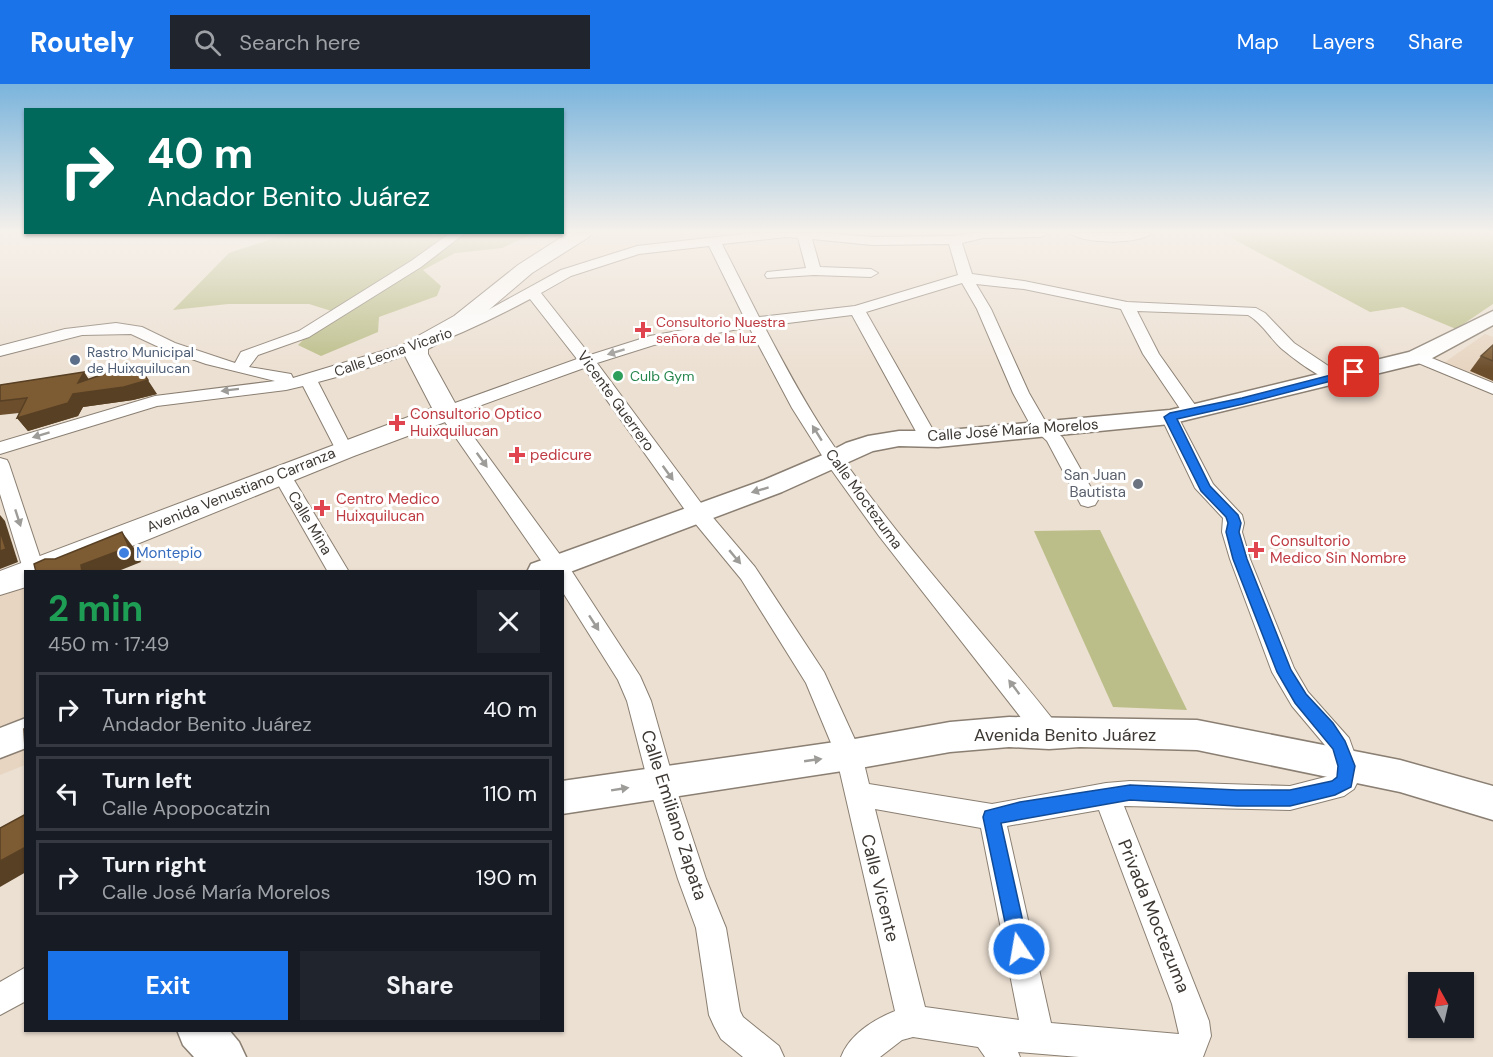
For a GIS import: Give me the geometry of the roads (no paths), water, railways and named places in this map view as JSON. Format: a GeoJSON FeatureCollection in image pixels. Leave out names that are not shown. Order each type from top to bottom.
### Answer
{"type":"FeatureCollection","features":[{"type":"Feature","properties":{"kind":"main road"},"geometry":{"type":"LineString","coordinates":[[447,412],[416,354],[417,345],[462,321],[514,278]]}},
{"type":"Feature","properties":{"kind":"main road","name":"Calle José María Morelos"},"geometry":{"type":"LineString","coordinates":[[558,570],[697,512],[773,486],[834,460],[841,453],[869,444],[928,437],[938,439],[1046,429],[1181,414],[1243,401],[1417,357],[1493,317]]}},
{"type":"Feature","properties":{"kind":"main road","name":"Avenida Venustiano Carranza"},"geometry":{"type":"LineString","coordinates":[[40,570],[281,474],[447,412]]}},
{"type":"Feature","properties":{"kind":"main road"},"geometry":{"type":"LineString","coordinates":[[0,583],[24,576]]}},
{"type":"Feature","properties":{"kind":"main road","name":"Avenida Benito Juárez"},"geometry":{"type":"LineString","coordinates":[[564,798],[980,734],[1128,732],[1197,735],[1400,777],[1493,802]]}},
{"type":"Feature","properties":{"kind":"main road"},"geometry":{"type":"LineString","coordinates":[[0,743],[24,734]]}},
{"type":"Feature","properties":{"kind":"main road"},"geometry":{"type":"LineString","coordinates":[[200,1032],[224,1057]]}},
{"type":"Feature","properties":{"kind":"street"},"geometry":{"type":"LineString","coordinates":[[240,369],[247,355],[252,352],[304,334],[393,278]]}},
{"type":"Feature","properties":{"kind":"street","name":"Calle Leona Vicario"},"geometry":{"type":"LineString","coordinates":[[0,448],[154,401],[309,380],[417,345],[492,314],[556,278]]}},
{"type":"Feature","properties":{"kind":"street","name":"Calle Moctezuma"},"geometry":{"type":"LineString","coordinates":[[733,278],[806,416],[834,460],[899,547],[1007,678],[1049,734]]}},
{"type":"Feature","properties":{"kind":"street"},"geometry":{"type":"LineString","coordinates":[[447,412],[587,361],[689,331],[857,310],[964,278]]}},
{"type":"Feature","properties":{"kind":"street"},"geometry":{"type":"LineString","coordinates":[[966,278],[984,309],[1021,393],[1037,422],[1054,438],[1088,500]]}},
{"type":"Feature","properties":{"kind":"street"},"geometry":{"type":"LineString","coordinates":[[969,278],[1024,285],[1127,306],[1251,311],[1260,316],[1288,345],[1333,377]]}},
{"type":"Feature","properties":{"kind":"street","name":"Vicente Guerrero"},"geometry":{"type":"LineString","coordinates":[[532,291],[587,361],[697,512],[748,573],[816,679],[849,755]]}},
{"type":"Feature","properties":{"kind":"street"},"geometry":{"type":"LineString","coordinates":[[857,794],[992,817],[1106,795],[1130,793],[1290,798],[1335,788],[1345,781],[1347,766],[1340,746],[1300,699],[1284,672],[1240,559],[1232,532],[1234,523],[1232,515],[1205,488],[1181,414],[1127,306]]}},
{"type":"Feature","properties":{"kind":"street"},"geometry":{"type":"LineString","coordinates":[[857,310],[928,437]]}},
{"type":"Feature","properties":{"kind":"street"},"geometry":{"type":"LineString","coordinates":[[0,351],[86,330],[118,328],[141,331],[165,344],[240,369],[309,380],[344,450]]}},
{"type":"Feature","properties":{"kind":"street"},"geometry":{"type":"LineString","coordinates":[[1417,357],[1493,389]]}},
{"type":"Feature","properties":{"kind":"street","name":"Calle Emiliano Zapata"},"geometry":{"type":"LineString","coordinates":[[447,412],[555,570]]}},
{"type":"Feature","properties":{"kind":"street"},"geometry":{"type":"LineString","coordinates":[[0,464],[34,570]]}},
{"type":"Feature","properties":{"kind":"street","name":"Calle Mina"},"geometry":{"type":"LineString","coordinates":[[281,474],[338,570]]}},
{"type":"Feature","properties":{"kind":"street","name":"Calle Emiliano Zapata"},"geometry":{"type":"LineString","coordinates":[[564,583],[628,676],[639,701],[661,782],[692,879],[711,928],[725,1015],[732,1028],[768,1057]]}},
{"type":"Feature","properties":{"kind":"street","name":"Calle Vicente"},"geometry":{"type":"LineString","coordinates":[[849,755],[912,1021]]}},
{"type":"Feature","properties":{"kind":"street","name":"Privada Moctezuma"},"geometry":{"type":"LineString","coordinates":[[1038,1037],[1180,1050],[1191,1047],[1196,1039],[1196,1028],[1188,1004],[1106,795]]}},
{"type":"Feature","properties":{"kind":"street"},"geometry":{"type":"LineString","coordinates":[[857,1057],[875,1040],[894,1027],[912,1021],[996,1045],[1038,1037],[992,817]]}},
{"type":"Feature","properties":{"kind":"street"},"geometry":{"type":"LineString","coordinates":[[0,1000],[24,983]]}},
{"type":"Feature","properties":{"kind":"place","name":"Consultorio Nuestra señora de la luz"},"geometry":{"type":"Point","coordinates":[643,330]}},
{"type":"Feature","properties":{"kind":"place","name":"Rastro Municipal de Huixquilucan"},"geometry":{"type":"Point","coordinates":[75,360]}},
{"type":"Feature","properties":{"kind":"place","name":"Culb Gym"},"geometry":{"type":"Point","coordinates":[618,376]}},
{"type":"Feature","properties":{"kind":"place","name":"Consultorio Optico Huixquilucan"},"geometry":{"type":"Point","coordinates":[397,423]}},
{"type":"Feature","properties":{"kind":"place","name":"pedicure"},"geometry":{"type":"Point","coordinates":[517,455]}},
{"type":"Feature","properties":{"kind":"place","name":"San Juan Bautista"},"geometry":{"type":"Point","coordinates":[1138,484]}},
{"type":"Feature","properties":{"kind":"place","name":"Centro Medico Huixquilucan"},"geometry":{"type":"Point","coordinates":[322,508]}},
{"type":"Feature","properties":{"kind":"place","name":"Consultorio Medico Sin Nombre"},"geometry":{"type":"Point","coordinates":[1256,550]}},
{"type":"Feature","properties":{"kind":"place","name":"Montepio"},"geometry":{"type":"Point","coordinates":[124,553]}}]}
